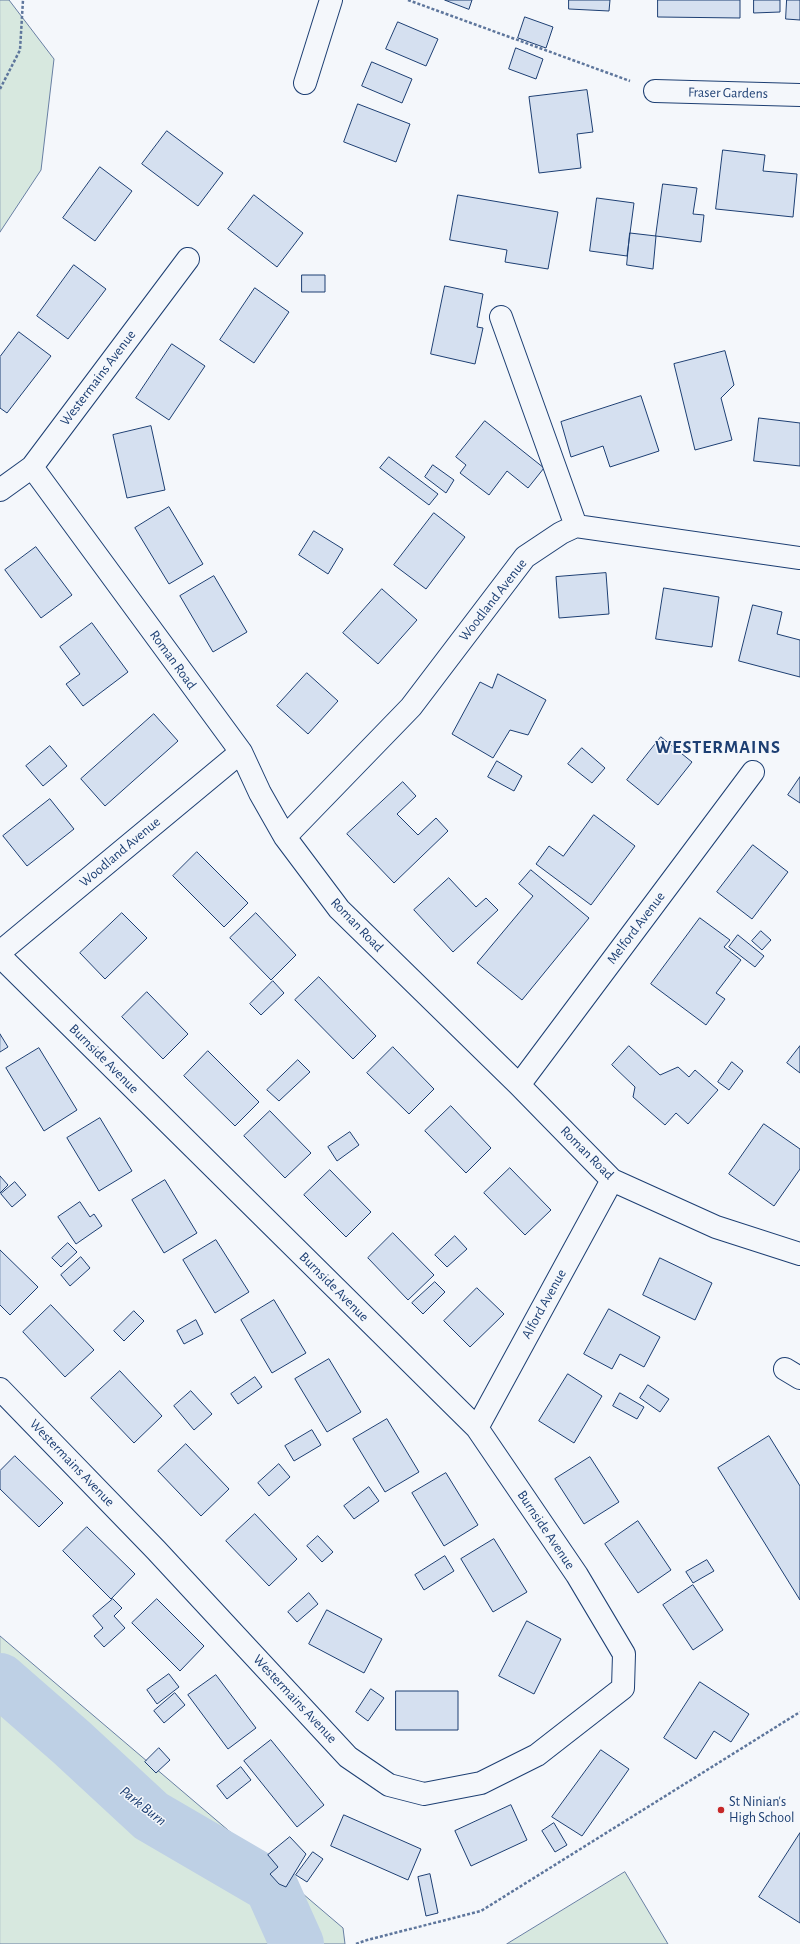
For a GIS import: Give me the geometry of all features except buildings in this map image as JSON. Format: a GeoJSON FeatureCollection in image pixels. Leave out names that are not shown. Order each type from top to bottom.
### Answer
{"type":"FeatureCollection","features":[{"type":"Feature","properties":{"kind":"street"},"geometry":{"type":"LineString","coordinates":[[305,83],[331,0]]}},
{"type":"Feature","properties":{"kind":"street","name":"Fraser Gardens"},"geometry":{"type":"LineString","coordinates":[[655,91],[800,95]]}},
{"type":"Feature","properties":{"kind":"street","name":"Westermains Avenue"},"geometry":{"type":"LineString","coordinates":[[0,490],[32,467],[188,259]]}},
{"type":"Feature","properties":{"kind":"street"},"geometry":{"type":"LineString","coordinates":[[501,317],[576,526],[800,558]]}},
{"type":"Feature","properties":{"kind":"street","name":"Roman Road"},"geometry":{"type":"LineString","coordinates":[[32,467],[241,752],[260,793],[285,837],[339,909],[519,1085],[612,1180],[716,1227],[800,1253]]}},
{"type":"Feature","properties":{"kind":"street","name":"Woodland Avenue"},"geometry":{"type":"LineString","coordinates":[[285,837],[411,707],[525,557],[561,533],[576,526]]}},
{"type":"Feature","properties":{"kind":"street","name":"Woodland Avenue"},"geometry":{"type":"LineString","coordinates":[[0,952],[241,752]]}},
{"type":"Feature","properties":{"kind":"street","name":"Melford Avenue"},"geometry":{"type":"LineString","coordinates":[[519,1085],[753,772]]}},
{"type":"Feature","properties":{"kind":"street","name":"Burnside Avenue"},"geometry":{"type":"LineString","coordinates":[[0,956],[477,1428],[577,1575],[624,1654]]}},
{"type":"Feature","properties":{"kind":"street","name":"Alford Avenue"},"geometry":{"type":"LineString","coordinates":[[477,1428],[612,1180]]}},
{"type":"Feature","properties":{"kind":"street","name":"Westermains Avenue"},"geometry":{"type":"LineString","coordinates":[[0,1389],[162,1555],[348,1757],[389,1785],[424,1794],[480,1783],[537,1755],[623,1688],[624,1654]]}},
{"type":"Feature","properties":{"kind":"path"},"geometry":{"type":"LineString","coordinates":[[0,89],[20,50],[23,0]]}},
{"type":"Feature","properties":{"kind":"path"},"geometry":{"type":"LineString","coordinates":[[408,0],[610,72],[655,91]]}},
{"type":"Feature","properties":{"kind":"path"},"geometry":{"type":"LineString","coordinates":[[356,1944],[481,1911],[800,1712]]}},
{"type":"Feature","properties":{"kind":"shaded area"},"geometry":{"type":"Polygon","coordinates":[[[0,0],[9,0],[54,59],[41,170],[0,232],[0,0]]]}},
{"type":"Feature","properties":{"kind":"shaded area"},"geometry":{"type":"Polygon","coordinates":[[[0,1636],[343,1928],[345,1944],[0,1944],[0,1636]]]}},
{"type":"Feature","properties":{"kind":"shaded area"},"geometry":{"type":"Polygon","coordinates":[[[625,1872],[668,1944],[507,1944],[625,1872]]]}},
{"type":"Feature","properties":{"kind":"waterway","name":"Park Burn"},"geometry":{"type":"LineString","coordinates":[[0,1680],[71,1742],[151,1816],[271,1886],[297,1944]]}},
{"type":"Feature","properties":{"kind":"place","name":"St Ninian's High School"},"geometry":{"type":"Point","coordinates":[721,1810]}},
{"type":"Feature","properties":{"kind":"district","name":"WESTERMAINS"},"geometry":{"type":"Point","coordinates":[718,748]}}]}
